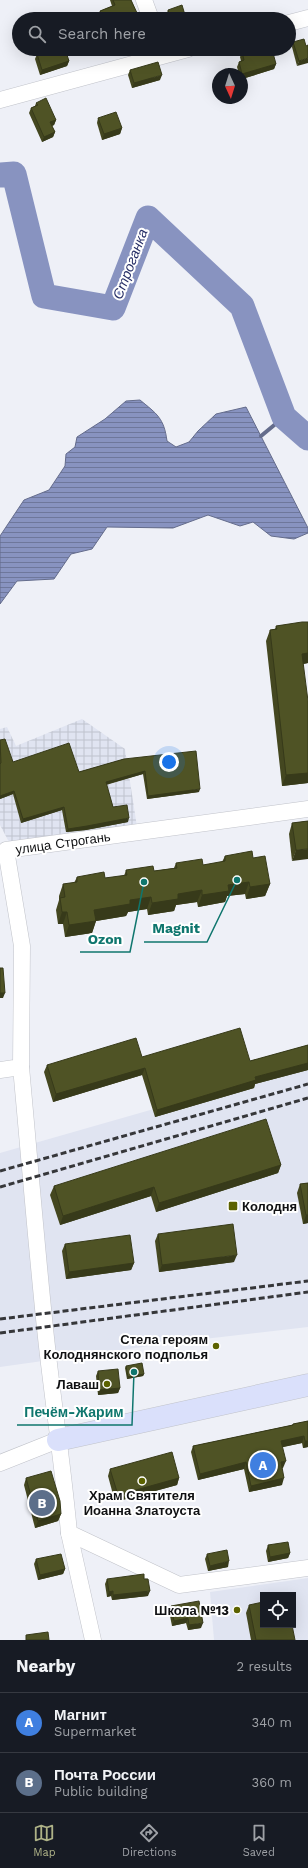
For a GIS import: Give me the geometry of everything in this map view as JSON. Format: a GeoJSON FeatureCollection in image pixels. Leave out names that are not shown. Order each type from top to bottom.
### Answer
{"type":"FeatureCollection","features":[{"type":"Feature","properties":{"kind":"street"},"geometry":{"type":"LineString","coordinates":[[144,0],[148,12]]}},
{"type":"Feature","properties":{"kind":"street"},"geometry":{"type":"LineString","coordinates":[[296,21],[308,18]]}},
{"type":"Feature","properties":{"kind":"street"},"geometry":{"type":"LineString","coordinates":[[0,100],[149,56]]}},
{"type":"Feature","properties":{"kind":"street","name":"улица Строгань"},"geometry":{"type":"LineString","coordinates":[[93,1640],[69,1533],[64,1475],[58,1440],[45,1327],[20,1067],[22,946],[3,845],[308,810]]}},
{"type":"Feature","properties":{"kind":"street"},"geometry":{"type":"LineString","coordinates":[[0,1070],[20,1067]]}},
{"type":"Feature","properties":{"kind":"street"},"geometry":{"type":"LineString","coordinates":[[0,1463],[58,1440],[308,1385]]}},
{"type":"Feature","properties":{"kind":"street"},"geometry":{"type":"LineString","coordinates":[[69,1533],[179,1586],[308,1568]]}},
{"type":"Feature","properties":{"kind":"shaded area"},"geometry":{"type":"Polygon","coordinates":[[[82,719],[125,749],[137,827],[10,844],[0,825],[0,729],[7,727],[16,746],[82,719]]]}},
{"type":"Feature","properties":{"kind":"shaded area"},"geometry":{"type":"Polygon","coordinates":[[[308,1065],[308,1327],[178,1342],[0,1367],[0,1153],[308,1065]]]}},
{"type":"Feature","properties":{"kind":"shaded area","name":"Школа №13"},"geometry":{"type":"Polygon","coordinates":[[[308,1578],[308,1640],[214,1640],[210,1592],[308,1578]]]}},
{"type":"Feature","properties":{"kind":"water"},"geometry":{"type":"Polygon","coordinates":[[[140,400],[159,417],[166,433],[167,441],[176,447],[189,442],[216,414],[246,407],[308,528],[308,533],[294,539],[271,536],[253,522],[240,526],[208,515],[173,528],[107,527],[92,549],[71,554],[54,579],[17,581],[0,604],[0,536],[24,500],[49,490],[65,466],[66,454],[75,447],[77,437],[105,419],[126,401],[140,400]]]}},
{"type":"Feature","properties":{"kind":"building"},"geometry":{"type":"Polygon","coordinates":[[[113,0],[131,0],[137,12],[100,11],[115,5],[113,0]]]}},
{"type":"Feature","properties":{"kind":"building"},"geometry":{"type":"Polygon","coordinates":[[[182,5],[184,12],[169,12],[168,10],[182,5]]]}},
{"type":"Feature","properties":{"kind":"building"},"geometry":{"type":"Polygon","coordinates":[[[304,39],[306,46],[308,45],[308,58],[299,61],[296,52],[296,41],[304,39]]]}},
{"type":"Feature","properties":{"kind":"building"},"geometry":{"type":"Polygon","coordinates":[[[38,56],[67,56],[69,61],[42,70],[38,56]]]}},
{"type":"Feature","properties":{"kind":"building"},"geometry":{"type":"Polygon","coordinates":[[[243,56],[274,56],[276,64],[248,72],[248,68],[240,68],[239,62],[244,60],[243,56]]]}},
{"type":"Feature","properties":{"kind":"building"},"geometry":{"type":"Polygon","coordinates":[[[158,62],[162,75],[134,83],[130,70],[158,62]]]}},
{"type":"Feature","properties":{"kind":"building"},"geometry":{"type":"Polygon","coordinates":[[[46,98],[56,120],[50,122],[55,132],[44,137],[31,108],[38,105],[36,103],[46,98]]]}},
{"type":"Feature","properties":{"kind":"building"},"geometry":{"type":"Polygon","coordinates":[[[116,112],[122,128],[104,134],[98,118],[116,112]]]}},
{"type":"Feature","properties":{"kind":"building"},"geometry":{"type":"Polygon","coordinates":[[[308,622],[308,653],[302,654],[308,701],[308,773],[286,775],[270,630],[277,629],[276,626],[308,622]]]}},
{"type":"Feature","properties":{"kind":"building"},"geometry":{"type":"Polygon","coordinates":[[[5,739],[13,762],[69,743],[79,772],[124,759],[196,751],[200,789],[148,796],[145,771],[106,782],[113,807],[127,805],[129,818],[68,829],[64,807],[23,819],[14,791],[0,796],[0,740],[5,739]]]}},
{"type":"Feature","properties":{"kind":"building"},"geometry":{"type":"Polygon","coordinates":[[[308,821],[308,849],[296,850],[292,823],[308,821]]]}},
{"type":"Feature","properties":{"kind":"building"},"geometry":{"type":"Polygon","coordinates":[[[252,851],[253,858],[265,856],[270,884],[250,887],[249,882],[228,885],[229,891],[202,895],[202,890],[178,894],[178,899],[152,903],[151,897],[130,900],[130,904],[94,910],[96,921],[69,925],[67,912],[62,912],[60,898],[65,897],[63,884],[77,882],[77,877],[104,872],[105,878],[127,875],[126,870],[153,866],[154,871],[177,868],[176,863],[202,859],[203,865],[225,861],[225,856],[252,851]]]}},
{"type":"Feature","properties":{"kind":"building"},"geometry":{"type":"Polygon","coordinates":[[[0,968],[3,968],[5,993],[0,993],[0,968]]]}},
{"type":"Feature","properties":{"kind":"building"},"geometry":{"type":"Polygon","coordinates":[[[240,1028],[250,1061],[308,1045],[308,1063],[255,1077],[256,1080],[157,1110],[145,1068],[56,1094],[47,1065],[136,1038],[142,1057],[240,1028]]]}},
{"type":"Feature","properties":{"kind":"building"},"geometry":{"type":"Polygon","coordinates":[[[266,1119],[281,1165],[159,1203],[154,1187],[63,1216],[54,1186],[266,1119]]]}},
{"type":"Feature","properties":{"kind":"building"},"geometry":{"type":"Polygon","coordinates":[[[308,1183],[308,1215],[306,1215],[300,1184],[308,1183]]]}},
{"type":"Feature","properties":{"kind":"building"},"geometry":{"type":"Polygon","coordinates":[[[233,1224],[237,1255],[162,1265],[158,1234],[233,1224]]]}},
{"type":"Feature","properties":{"kind":"building"},"geometry":{"type":"Polygon","coordinates":[[[130,1235],[134,1263],[69,1272],[65,1244],[130,1235]]]}},
{"type":"Feature","properties":{"kind":"building"},"geometry":{"type":"Polygon","coordinates":[[[142,1363],[144,1374],[128,1377],[126,1366],[142,1363]]]}},
{"type":"Feature","properties":{"kind":"building","name":"Лаваш"},"geometry":{"type":"Polygon","coordinates":[[[118,1369],[120,1388],[99,1390],[98,1371],[118,1369]]]}},
{"type":"Feature","properties":{"kind":"building"},"geometry":{"type":"Polygon","coordinates":[[[308,1421],[308,1441],[305,1441],[304,1436],[281,1441],[286,1461],[281,1462],[284,1478],[251,1486],[246,1462],[200,1474],[193,1446],[308,1421]]]}},
{"type":"Feature","properties":{"kind":"building","name":"Храм Святителя Иоанна Златоуста"},"geometry":{"type":"Polygon","coordinates":[[[172,1452],[179,1478],[118,1495],[110,1469],[172,1452]]]}},
{"type":"Feature","properties":{"kind":"building"},"geometry":{"type":"Polygon","coordinates":[[[51,1471],[60,1501],[61,1514],[38,1521],[26,1478],[51,1471]]]}},
{"type":"Feature","properties":{"kind":"building"},"geometry":{"type":"Polygon","coordinates":[[[288,1542],[290,1553],[270,1557],[268,1545],[288,1542]]]}},
{"type":"Feature","properties":{"kind":"building"},"geometry":{"type":"Polygon","coordinates":[[[227,1550],[229,1561],[210,1566],[207,1554],[227,1550]]]}},
{"type":"Feature","properties":{"kind":"building"},"geometry":{"type":"Polygon","coordinates":[[[61,1554],[65,1569],[40,1575],[36,1559],[61,1554]]]}},
{"type":"Feature","properties":{"kind":"building"},"geometry":{"type":"Polygon","coordinates":[[[144,1574],[144,1579],[148,1579],[150,1591],[113,1595],[113,1591],[109,1592],[107,1579],[144,1574]]]}},
{"type":"Feature","properties":{"kind":"building"},"geometry":{"type":"Polygon","coordinates":[[[199,1601],[203,1623],[189,1625],[188,1618],[174,1621],[171,1606],[199,1601]]]}},
{"type":"Feature","properties":{"kind":"building"},"geometry":{"type":"Polygon","coordinates":[[[260,1603],[260,1628],[293,1628],[295,1640],[256,1640],[249,1605],[260,1603]]]}},
{"type":"Feature","properties":{"kind":"building"},"geometry":{"type":"Polygon","coordinates":[[[48,1632],[49,1640],[26,1640],[26,1635],[48,1632]]]}},
{"type":"Feature","properties":{"kind":"waterway","name":"Строганка"},"geometry":{"type":"LineString","coordinates":[[0,175],[14,174],[44,296],[113,308],[148,218],[242,306],[284,417],[308,438]]}},
{"type":"Feature","properties":{"kind":"waterway"},"geometry":{"type":"LineString","coordinates":[[261,436],[284,417]]}},
{"type":"Feature","properties":{"kind":"railway"},"geometry":{"type":"LineString","coordinates":[[0,1171],[308,1084]]}},
{"type":"Feature","properties":{"kind":"railway"},"geometry":{"type":"LineString","coordinates":[[0,1187],[308,1098]]}},
{"type":"Feature","properties":{"kind":"railway"},"geometry":{"type":"LineString","coordinates":[[0,1319],[308,1281]]}},
{"type":"Feature","properties":{"kind":"railway"},"geometry":{"type":"LineString","coordinates":[[0,1333],[308,1292]]}},
{"type":"Feature","properties":{"kind":"place","name":"Magnit"},"geometry":{"type":"Point","coordinates":[237,880]}},
{"type":"Feature","properties":{"kind":"place","name":"Ozon"},"geometry":{"type":"Point","coordinates":[144,882]}},
{"type":"Feature","properties":{"kind":"place","name":"Колодня"},"geometry":{"type":"Point","coordinates":[233,1206]}},
{"type":"Feature","properties":{"kind":"place","name":"Стела героям Колоднянского подполья"},"geometry":{"type":"Point","coordinates":[216,1346]}},
{"type":"Feature","properties":{"kind":"place","name":"Печём-Жарим"},"geometry":{"type":"Point","coordinates":[134,1372]}},
{"type":"Feature","properties":{"kind":"place","name":"Лаваш"},"geometry":{"type":"Point","coordinates":[107,1384]}},
{"type":"Feature","properties":{"kind":"place","name":"Магнит"},"geometry":{"type":"Point","coordinates":[263,1465]}},
{"type":"Feature","properties":{"kind":"place","name":"Храм Святителя Иоанна Златоуста"},"geometry":{"type":"Point","coordinates":[142,1481]}},
{"type":"Feature","properties":{"kind":"place","name":"Почта России"},"geometry":{"type":"Point","coordinates":[42,1503]}},
{"type":"Feature","properties":{"kind":"place","name":"Школа №13"},"geometry":{"type":"Point","coordinates":[237,1610]}}]}
